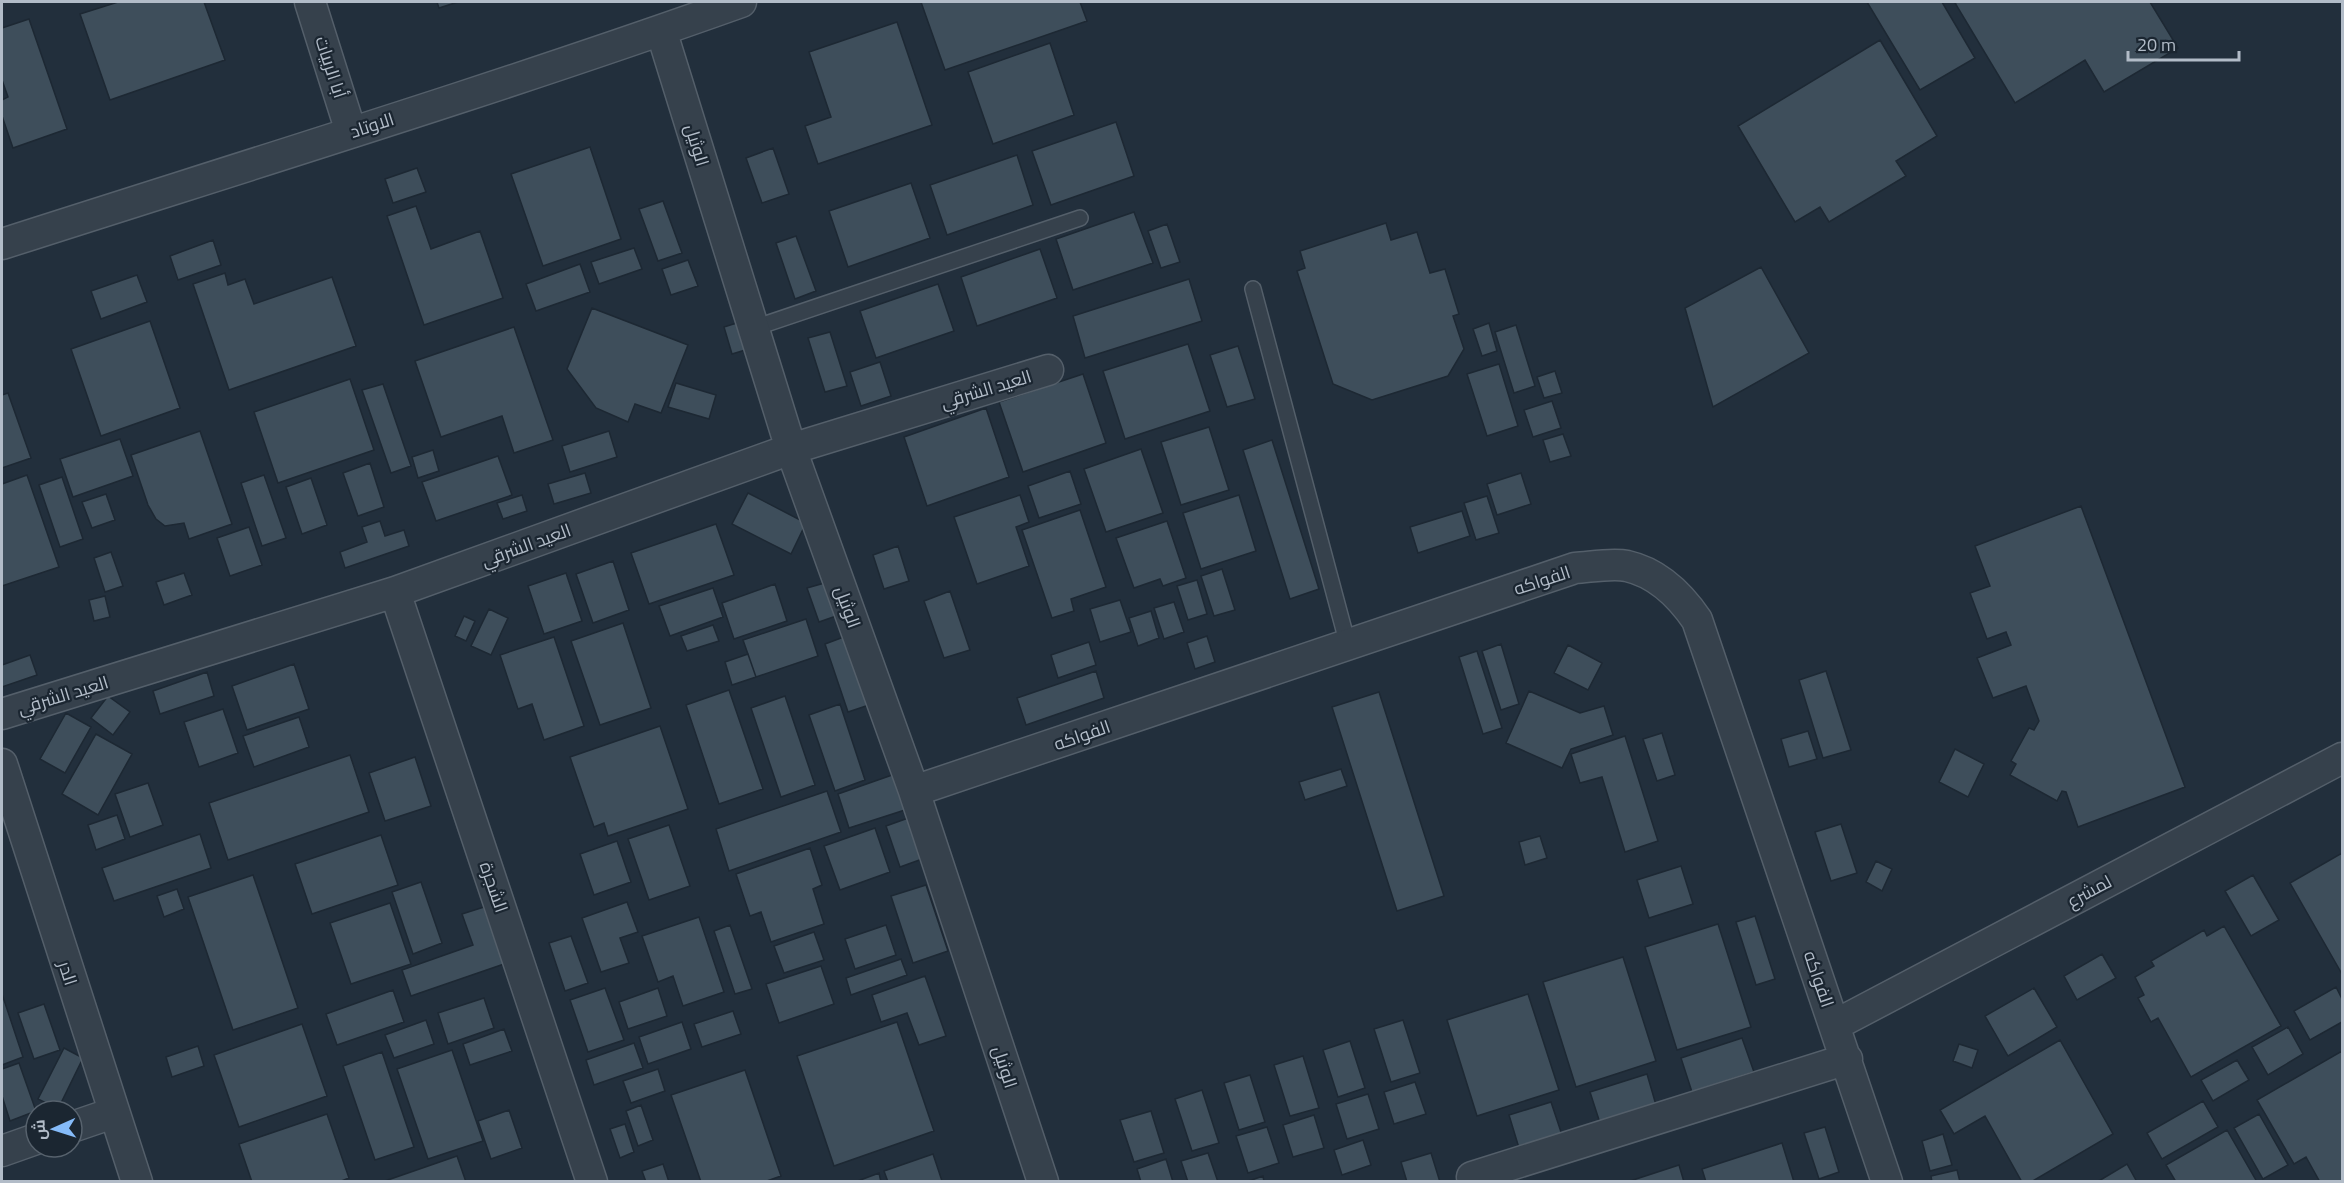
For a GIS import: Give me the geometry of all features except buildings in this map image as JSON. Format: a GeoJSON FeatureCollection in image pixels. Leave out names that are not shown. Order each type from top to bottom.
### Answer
{"type":"FeatureCollection","features":[{"type":"Feature","properties":{"kind":"street","name":"أبا الربيات"},"geometry":{"type":"LineString","coordinates":[[310,2],[351,132]]}},
{"type":"Feature","properties":{"kind":"street","name":"الاوتاد"},"geometry":{"type":"LineString","coordinates":[[2,244],[351,132],[741,2]]}},
{"type":"Feature","properties":{"kind":"street","name":"الوثيل"},"geometry":{"type":"LineString","coordinates":[[661,30],[791,449],[914,791],[1043,1182]]}},
{"type":"Feature","properties":{"kind":"street","name":"العيد الشرقي"},"geometry":{"type":"LineString","coordinates":[[2,714],[395,592],[791,449],[1048,370]]}},
{"type":"Feature","properties":{"kind":"street","name":"الفواكه"},"geometry":{"type":"LineString","coordinates":[[914,791],[1575,568],[1626,566],[1653,575],[1682,598],[1697,620],[1887,1182]]}},
{"type":"Feature","properties":{"kind":"street","name":"الشجرة"},"geometry":{"type":"LineString","coordinates":[[395,592],[592,1182]]}},
{"type":"Feature","properties":{"kind":"street","name":"لمشرع"},"geometry":{"type":"LineString","coordinates":[[1835,1025],[2343,758]]}},
{"type":"Feature","properties":{"kind":"street","name":"الدر"},"geometry":{"type":"LineString","coordinates":[[2,764],[137,1182]]}},
{"type":"Feature","properties":{"kind":"street"},"geometry":{"type":"LineString","coordinates":[[1472,1177],[1847,1059]]}},
{"type":"Feature","properties":{"kind":"street"},"geometry":{"type":"LineString","coordinates":[[84,1123],[113,1113]]}},
{"type":"Feature","properties":{"kind":"street"},"geometry":{"type":"LineString","coordinates":[[2,1151],[24,1143]]}},
{"type":"Feature","properties":{"kind":"lane"},"geometry":{"type":"LineString","coordinates":[[754,328],[1080,218]]}},
{"type":"Feature","properties":{"kind":"lane"},"geometry":{"type":"LineString","coordinates":[[1253,289],[1348,645]]}}]}
